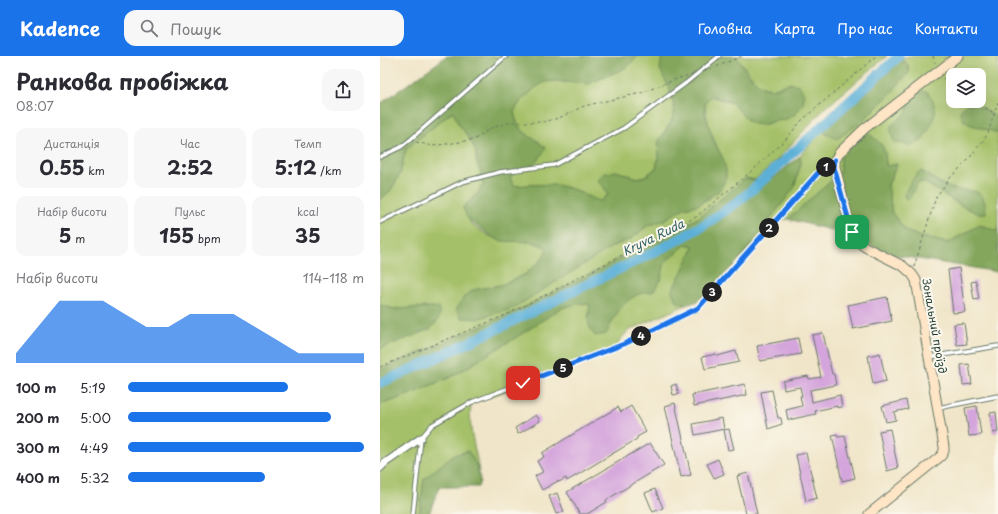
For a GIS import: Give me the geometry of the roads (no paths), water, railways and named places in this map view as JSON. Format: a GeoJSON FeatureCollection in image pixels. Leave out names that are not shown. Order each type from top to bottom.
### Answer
{"type":"FeatureCollection","features":[{"type":"Feature","properties":{"kind":"street"},"geometry":{"type":"LineString","coordinates":[[835,160],[840,152],[864,130],[958,56]]}},
{"type":"Feature","properties":{"kind":"street","name":"Зональний проїзд"},"geometry":{"type":"LineString","coordinates":[[835,160],[834,167],[855,239],[865,247],[903,266],[912,274],[917,285],[944,451],[869,514]]}},
{"type":"Feature","properties":{"kind":"street"},"geometry":{"type":"LineString","coordinates":[[380,468],[421,438]]}},
{"type":"Feature","properties":{"kind":"lane"},"geometry":{"type":"LineString","coordinates":[[380,157],[401,147],[411,139],[506,56]]}},
{"type":"Feature","properties":{"kind":"lane"},"geometry":{"type":"LineString","coordinates":[[380,222],[462,182],[500,172],[554,165],[624,128],[719,56]]}},
{"type":"Feature","properties":{"kind":"lane"},"geometry":{"type":"LineString","coordinates":[[413,514],[421,438],[432,425],[472,402],[624,344],[698,308],[818,173],[835,160]]}},
{"type":"Feature","properties":{"kind":"lane"},"geometry":{"type":"LineString","coordinates":[[929,357],[998,346]]}},
{"type":"Feature","properties":{"kind":"lane"},"geometry":{"type":"LineString","coordinates":[[937,408],[998,396]]}},
{"type":"Feature","properties":{"kind":"waterway","name":"Kryva Ruda"},"geometry":{"type":"LineString","coordinates":[[380,383],[457,349],[649,255],[713,219],[752,190],[899,56]]}}]}
